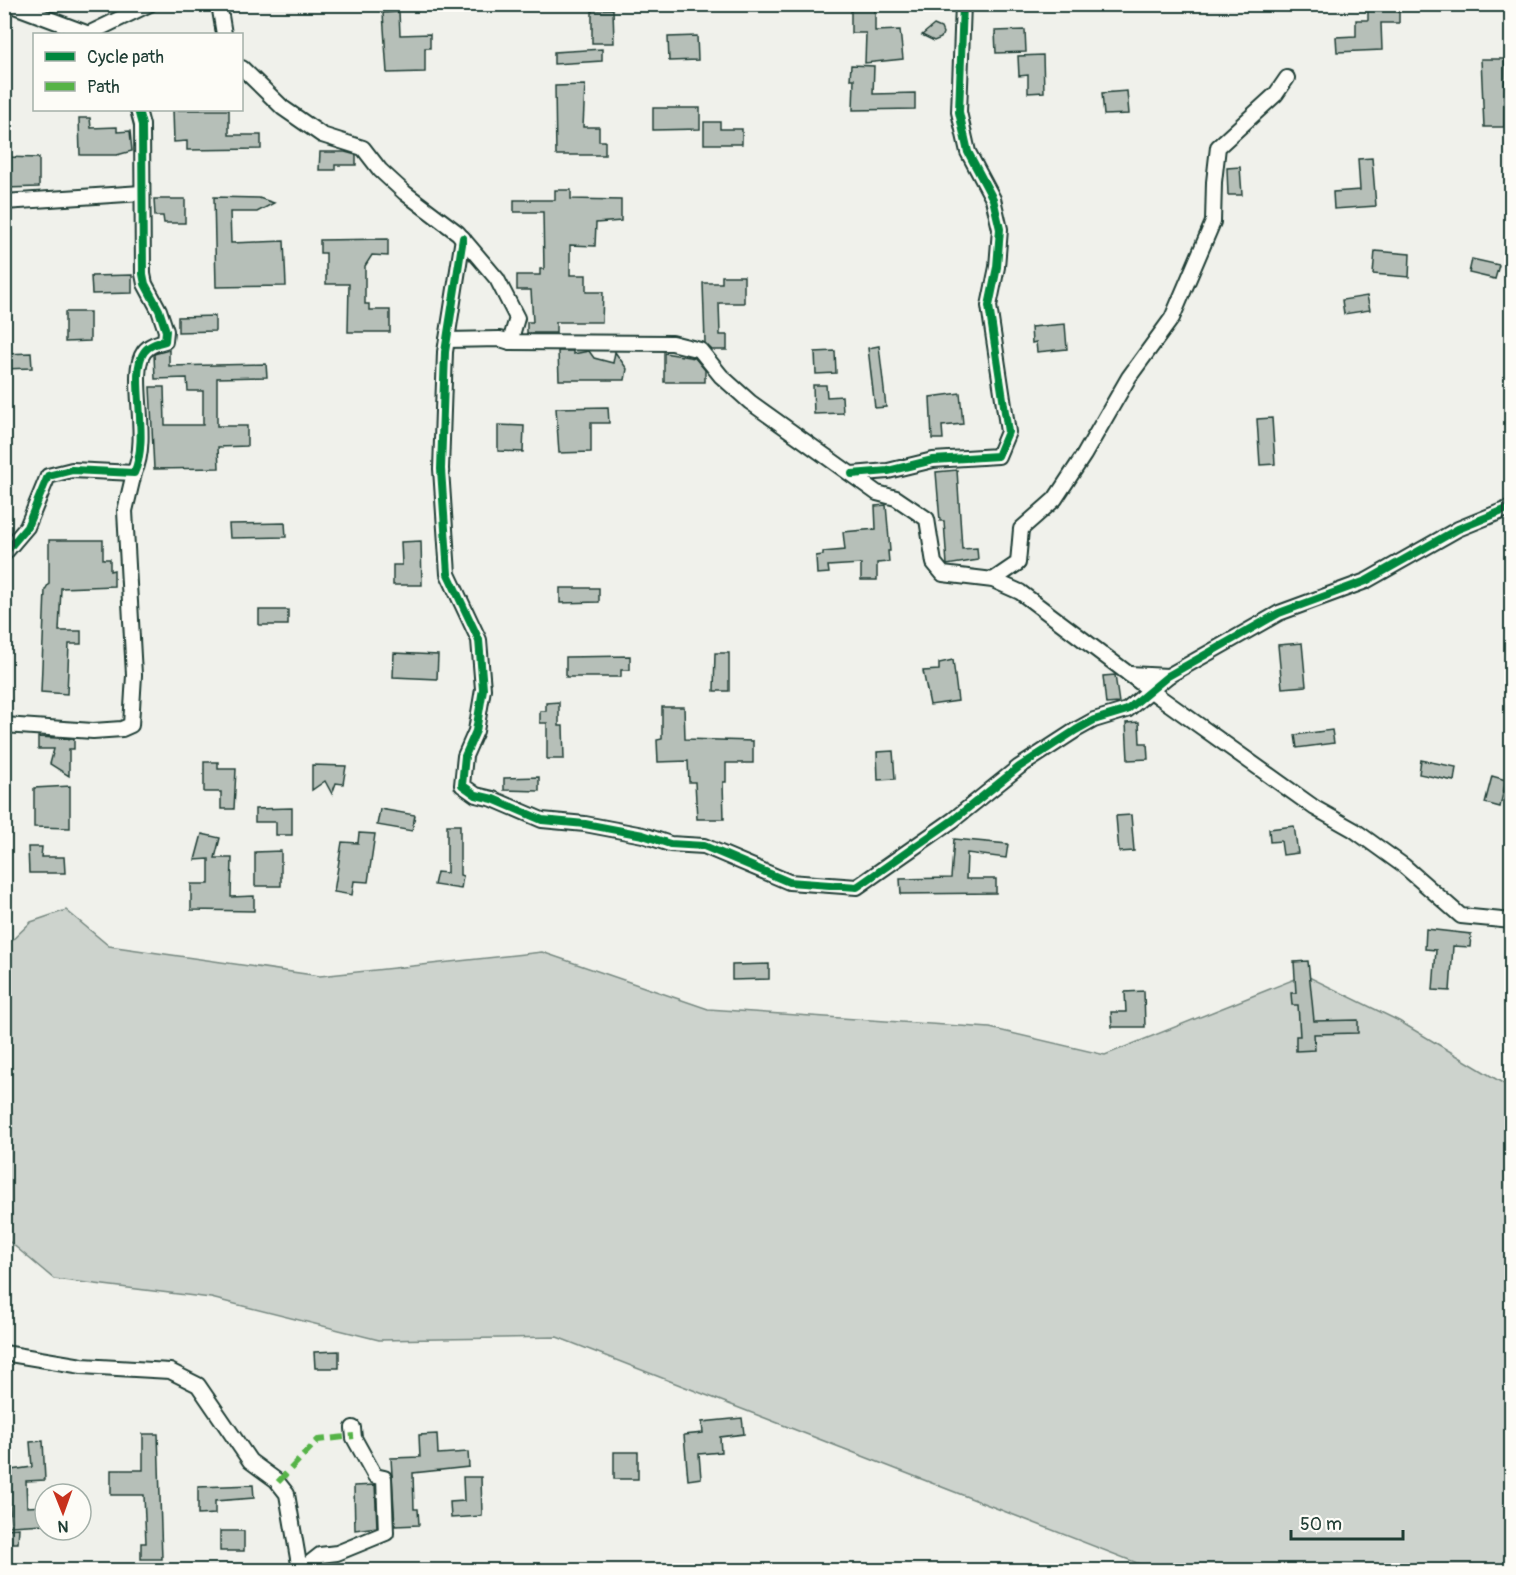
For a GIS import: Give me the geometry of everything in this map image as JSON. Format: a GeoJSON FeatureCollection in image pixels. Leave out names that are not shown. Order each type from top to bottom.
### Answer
{"type":"FeatureCollection","features":[{"type":"Feature","properties":{"kind":"street"},"geometry":{"type":"LineString","coordinates":[[9,4],[86,33]]}},
{"type":"Feature","properties":{"kind":"street"},"geometry":{"type":"LineString","coordinates":[[91,33],[150,4]]}},
{"type":"Feature","properties":{"kind":"street"},"geometry":{"type":"LineString","coordinates":[[219,4],[224,33]]}},
{"type":"Feature","properties":{"kind":"street"},"geometry":{"type":"LineString","coordinates":[[852,474],[888,471],[933,460],[998,456],[1008,432],[989,306],[997,267],[1000,229],[993,199],[968,152],[959,112],[963,4]]}},
{"type":"Feature","properties":{"kind":"street"},"geometry":{"type":"LineString","coordinates":[[243,70],[283,108],[322,135],[363,148],[380,170],[405,193],[463,238],[497,279],[517,318],[510,342]]}},
{"type":"Feature","properties":{"kind":"street"},"geometry":{"type":"LineString","coordinates":[[993,580],[1018,563],[1021,529],[1055,499],[1084,455],[1129,377],[1172,318],[1213,222],[1218,147],[1276,94],[1287,78]]}},
{"type":"Feature","properties":{"kind":"street"},"geometry":{"type":"LineString","coordinates":[[4,725],[56,726],[93,731],[122,729],[131,725],[134,675],[125,511],[134,473],[142,453],[138,367],[144,352],[153,344],[165,341],[166,331],[143,274],[142,125],[138,111]]}},
{"type":"Feature","properties":{"kind":"street"},"geometry":{"type":"LineString","coordinates":[[4,202],[142,193]]}},
{"type":"Feature","properties":{"kind":"street"},"geometry":{"type":"LineString","coordinates":[[463,238],[447,340],[441,469],[445,556],[454,589],[479,640],[483,689],[476,731],[465,756],[462,785],[476,795],[493,799],[542,820],[585,824],[643,835],[670,844],[704,846],[789,882],[857,887],[953,820],[1019,767],[1085,725],[1127,710],[1168,676],[1279,613],[1366,581],[1458,529],[1512,507]]}},
{"type":"Feature","properties":{"kind":"street"},"geometry":{"type":"LineString","coordinates":[[447,340],[672,343],[700,350],[721,376],[750,402],[877,493],[896,498],[927,519],[934,563],[943,574],[993,580],[1028,597],[1129,674],[1315,808],[1354,830],[1404,866],[1461,916],[1512,921]]}},
{"type":"Feature","properties":{"kind":"street"},"geometry":{"type":"LineString","coordinates":[[4,554],[27,527],[48,476],[72,470],[134,473]]}},
{"type":"Feature","properties":{"kind":"street"},"geometry":{"type":"LineString","coordinates":[[1129,674],[1168,676]]}},
{"type":"Feature","properties":{"kind":"street"},"geometry":{"type":"LineString","coordinates":[[4,1353],[81,1366],[170,1371],[198,1385],[250,1461],[276,1480],[287,1494],[300,1570],[320,1555],[337,1553],[387,1533],[384,1478],[375,1476],[354,1438],[353,1428]]}},
{"type":"Feature","properties":{"kind":"shaded area"},"geometry":{"type":"Polygon","coordinates":[[[66,910],[109,946],[320,976],[542,952],[708,1009],[990,1028],[1105,1055],[1305,975],[1399,1021],[1511,1088],[1511,1570],[1155,1570],[557,1337],[379,1340],[211,1298],[54,1279],[5,1238],[5,947],[31,922],[66,910]]]}},
{"type":"Feature","properties":{"kind":"building"},"geometry":{"type":"Polygon","coordinates":[[[851,4],[875,4],[875,31],[900,30],[903,59],[865,63],[866,33],[851,33],[851,4]]]}},
{"type":"Feature","properties":{"kind":"building"},"geometry":{"type":"Polygon","coordinates":[[[1383,4],[1399,4],[1399,23],[1381,23],[1382,50],[1337,52],[1336,37],[1356,36],[1356,20],[1368,20],[1368,9],[1383,9],[1383,4]]]}},
{"type":"Feature","properties":{"kind":"building"},"geometry":{"type":"Polygon","coordinates":[[[613,9],[614,43],[592,43],[592,10],[613,9]]]}},
{"type":"Feature","properties":{"kind":"building"},"geometry":{"type":"Polygon","coordinates":[[[399,12],[400,35],[430,34],[430,48],[425,48],[425,72],[387,73],[383,13],[399,12]]]}},
{"type":"Feature","properties":{"kind":"building"},"geometry":{"type":"Polygon","coordinates":[[[934,25],[941,28],[943,33],[941,38],[934,41],[922,35],[934,25]]]}},
{"type":"Feature","properties":{"kind":"building"},"geometry":{"type":"Polygon","coordinates":[[[1025,30],[1026,52],[996,53],[995,31],[1025,30]]]}},
{"type":"Feature","properties":{"kind":"building"},"geometry":{"type":"Polygon","coordinates":[[[697,36],[698,60],[669,61],[668,37],[697,36]]]}},
{"type":"Feature","properties":{"kind":"building"},"geometry":{"type":"Polygon","coordinates":[[[602,49],[602,61],[554,64],[554,52],[602,49]]]}},
{"type":"Feature","properties":{"kind":"building"},"geometry":{"type":"Polygon","coordinates":[[[1043,55],[1044,92],[1028,93],[1028,75],[1019,76],[1018,56],[1043,55]]]}},
{"type":"Feature","properties":{"kind":"building"},"geometry":{"type":"Polygon","coordinates":[[[1481,59],[1505,59],[1504,127],[1484,127],[1481,59]]]}},
{"type":"Feature","properties":{"kind":"building"},"geometry":{"type":"Polygon","coordinates":[[[851,65],[874,66],[873,94],[915,93],[915,109],[853,110],[854,79],[850,79],[851,65]]]}},
{"type":"Feature","properties":{"kind":"building"},"geometry":{"type":"Polygon","coordinates":[[[585,85],[583,127],[599,127],[599,141],[605,141],[605,155],[556,155],[555,86],[585,85]]]}},
{"type":"Feature","properties":{"kind":"building"},"geometry":{"type":"Polygon","coordinates":[[[1127,91],[1129,114],[1104,115],[1102,93],[1127,91]]]}},
{"type":"Feature","properties":{"kind":"building"},"geometry":{"type":"Polygon","coordinates":[[[653,108],[700,108],[700,129],[653,130],[653,108]]]}},
{"type":"Feature","properties":{"kind":"building"},"geometry":{"type":"Polygon","coordinates":[[[173,111],[229,111],[229,135],[261,135],[261,149],[187,150],[187,141],[174,142],[173,111]]]}},
{"type":"Feature","properties":{"kind":"building"},"geometry":{"type":"Polygon","coordinates":[[[79,118],[90,118],[91,128],[117,127],[117,132],[130,131],[132,151],[117,155],[80,155],[79,118]]]}},
{"type":"Feature","properties":{"kind":"building"},"geometry":{"type":"Polygon","coordinates":[[[704,122],[720,122],[720,129],[742,129],[742,144],[704,144],[704,122]]]}},
{"type":"Feature","properties":{"kind":"building"},"geometry":{"type":"Polygon","coordinates":[[[320,152],[345,152],[356,155],[356,165],[335,165],[335,170],[319,170],[320,152]]]}},
{"type":"Feature","properties":{"kind":"building"},"geometry":{"type":"Polygon","coordinates":[[[4,157],[39,158],[39,187],[4,188],[4,157]]]}},
{"type":"Feature","properties":{"kind":"building"},"geometry":{"type":"Polygon","coordinates":[[[1372,158],[1376,206],[1334,209],[1333,192],[1360,190],[1358,159],[1372,158]]]}},
{"type":"Feature","properties":{"kind":"building"},"geometry":{"type":"Polygon","coordinates":[[[1240,167],[1242,195],[1228,195],[1227,168],[1240,167]]]}},
{"type":"Feature","properties":{"kind":"building"},"geometry":{"type":"Polygon","coordinates":[[[555,190],[571,190],[571,199],[621,200],[621,221],[596,223],[595,246],[570,245],[570,275],[586,275],[586,292],[603,292],[602,322],[556,322],[556,333],[527,333],[527,322],[533,322],[531,290],[517,290],[517,275],[540,275],[540,269],[544,269],[543,212],[514,212],[514,200],[555,200],[555,190]]]}},
{"type":"Feature","properties":{"kind":"building"},"geometry":{"type":"Polygon","coordinates":[[[214,197],[259,198],[274,203],[257,212],[230,212],[231,243],[284,241],[286,286],[216,287],[214,197]]]}},
{"type":"Feature","properties":{"kind":"building"},"geometry":{"type":"Polygon","coordinates":[[[154,199],[185,199],[185,223],[164,223],[163,216],[155,216],[154,199]]]}},
{"type":"Feature","properties":{"kind":"building"},"geometry":{"type":"Polygon","coordinates":[[[388,239],[388,256],[372,255],[365,266],[365,304],[369,304],[369,310],[390,310],[390,332],[348,332],[349,284],[326,284],[326,253],[320,253],[320,240],[388,239]]]}},
{"type":"Feature","properties":{"kind":"building"},"geometry":{"type":"Polygon","coordinates":[[[1375,251],[1410,254],[1409,277],[1373,274],[1375,251]]]}},
{"type":"Feature","properties":{"kind":"building"},"geometry":{"type":"Polygon","coordinates":[[[1472,259],[1499,265],[1495,279],[1469,273],[1472,259]]]}},
{"type":"Feature","properties":{"kind":"building"},"geometry":{"type":"Polygon","coordinates":[[[132,275],[132,293],[92,294],[91,276],[132,275]]]}},
{"type":"Feature","properties":{"kind":"building"},"geometry":{"type":"Polygon","coordinates":[[[722,276],[744,276],[744,303],[719,303],[720,335],[727,335],[727,350],[712,350],[705,343],[703,283],[722,283],[722,276]]]}},
{"type":"Feature","properties":{"kind":"building"},"geometry":{"type":"Polygon","coordinates":[[[1367,296],[1370,310],[1344,314],[1342,300],[1367,296]]]}},
{"type":"Feature","properties":{"kind":"building"},"geometry":{"type":"Polygon","coordinates":[[[65,312],[90,312],[90,341],[65,342],[65,312]]]}},
{"type":"Feature","properties":{"kind":"building"},"geometry":{"type":"Polygon","coordinates":[[[215,316],[215,331],[178,332],[178,317],[215,316]]]}},
{"type":"Feature","properties":{"kind":"building"},"geometry":{"type":"Polygon","coordinates":[[[1065,324],[1067,349],[1037,352],[1036,342],[1032,343],[1031,327],[1065,324]]]}},
{"type":"Feature","properties":{"kind":"building"},"geometry":{"type":"Polygon","coordinates":[[[879,346],[886,407],[875,408],[868,348],[879,346]]]}},
{"type":"Feature","properties":{"kind":"building"},"geometry":{"type":"Polygon","coordinates":[[[169,350],[169,366],[266,364],[267,377],[217,378],[217,426],[247,426],[247,446],[218,447],[219,468],[154,469],[150,387],[164,387],[165,425],[203,425],[203,391],[188,391],[187,378],[155,379],[154,354],[169,350]]]}},
{"type":"Feature","properties":{"kind":"building"},"geometry":{"type":"Polygon","coordinates":[[[558,351],[573,351],[573,354],[589,351],[594,358],[613,363],[615,352],[627,369],[625,380],[559,380],[558,351]]]}},
{"type":"Feature","properties":{"kind":"building"},"geometry":{"type":"Polygon","coordinates":[[[835,351],[836,373],[816,374],[815,352],[835,351]]]}},
{"type":"Feature","properties":{"kind":"building"},"geometry":{"type":"Polygon","coordinates":[[[31,353],[32,368],[4,369],[4,354],[31,353]]]}},
{"type":"Feature","properties":{"kind":"building"},"geometry":{"type":"Polygon","coordinates":[[[664,353],[695,358],[705,370],[705,382],[664,382],[664,353]]]}},
{"type":"Feature","properties":{"kind":"building"},"geometry":{"type":"Polygon","coordinates":[[[813,385],[826,385],[827,397],[842,396],[843,413],[814,414],[813,385]]]}},
{"type":"Feature","properties":{"kind":"building"},"geometry":{"type":"Polygon","coordinates":[[[960,393],[963,424],[942,426],[943,439],[932,439],[930,397],[960,393]]]}},
{"type":"Feature","properties":{"kind":"building"},"geometry":{"type":"Polygon","coordinates":[[[608,407],[609,423],[591,423],[591,452],[559,453],[556,408],[608,407]]]}},
{"type":"Feature","properties":{"kind":"building"},"geometry":{"type":"Polygon","coordinates":[[[1272,418],[1275,464],[1260,465],[1257,419],[1272,418]]]}},
{"type":"Feature","properties":{"kind":"building"},"geometry":{"type":"Polygon","coordinates":[[[498,425],[524,426],[523,452],[498,451],[498,425]]]}},
{"type":"Feature","properties":{"kind":"building"},"geometry":{"type":"Polygon","coordinates":[[[957,470],[962,549],[977,548],[978,560],[947,565],[944,521],[940,521],[936,472],[957,470]]]}},
{"type":"Feature","properties":{"kind":"building"},"geometry":{"type":"Polygon","coordinates":[[[886,505],[889,562],[877,563],[877,580],[861,580],[861,564],[828,566],[829,573],[817,574],[816,556],[823,555],[823,552],[845,550],[843,532],[876,529],[875,506],[886,505]]]}},
{"type":"Feature","properties":{"kind":"building"},"geometry":{"type":"Polygon","coordinates":[[[285,523],[286,537],[230,538],[229,524],[285,523]]]}},
{"type":"Feature","properties":{"kind":"building"},"geometry":{"type":"Polygon","coordinates":[[[49,540],[103,540],[103,559],[110,559],[110,571],[114,570],[114,586],[61,588],[59,631],[81,631],[81,644],[69,644],[67,694],[41,692],[45,590],[49,583],[49,540]]]}},
{"type":"Feature","properties":{"kind":"building"},"geometry":{"type":"Polygon","coordinates":[[[421,541],[422,585],[393,585],[393,565],[402,565],[401,542],[421,541]]]}},
{"type":"Feature","properties":{"kind":"building"},"geometry":{"type":"Polygon","coordinates":[[[560,588],[599,588],[599,602],[560,603],[560,588]]]}},
{"type":"Feature","properties":{"kind":"building"},"geometry":{"type":"Polygon","coordinates":[[[259,610],[288,610],[288,625],[259,625],[259,610]]]}},
{"type":"Feature","properties":{"kind":"building"},"geometry":{"type":"Polygon","coordinates":[[[1302,643],[1306,686],[1282,688],[1278,645],[1302,643]]]}},
{"type":"Feature","properties":{"kind":"building"},"geometry":{"type":"Polygon","coordinates":[[[394,653],[438,655],[437,679],[393,677],[394,653]]]}},
{"type":"Feature","properties":{"kind":"building"},"geometry":{"type":"Polygon","coordinates":[[[715,653],[729,653],[729,691],[714,691],[715,653]]]}},
{"type":"Feature","properties":{"kind":"building"},"geometry":{"type":"Polygon","coordinates":[[[630,656],[630,670],[621,670],[621,677],[566,677],[566,657],[630,656]]]}},
{"type":"Feature","properties":{"kind":"building"},"geometry":{"type":"Polygon","coordinates":[[[953,660],[958,701],[930,705],[923,671],[939,670],[939,663],[953,660]]]}},
{"type":"Feature","properties":{"kind":"building"},"geometry":{"type":"Polygon","coordinates":[[[1115,675],[1119,703],[1106,704],[1103,676],[1115,675]]]}},
{"type":"Feature","properties":{"kind":"building"},"geometry":{"type":"Polygon","coordinates":[[[559,702],[559,726],[563,726],[564,759],[547,759],[547,723],[540,723],[540,711],[546,711],[546,703],[559,702]]]}},
{"type":"Feature","properties":{"kind":"building"},"geometry":{"type":"Polygon","coordinates":[[[662,707],[684,707],[685,739],[753,741],[753,763],[726,763],[726,782],[723,782],[724,819],[697,819],[695,782],[689,782],[688,761],[658,762],[657,740],[662,739],[662,707]]]}},
{"type":"Feature","properties":{"kind":"building"},"geometry":{"type":"Polygon","coordinates":[[[1139,722],[1140,743],[1147,743],[1148,759],[1128,760],[1126,723],[1139,722]]]}},
{"type":"Feature","properties":{"kind":"building"},"geometry":{"type":"Polygon","coordinates":[[[1332,730],[1334,743],[1297,748],[1295,735],[1332,730]]]}},
{"type":"Feature","properties":{"kind":"building"},"geometry":{"type":"Polygon","coordinates":[[[38,737],[74,739],[74,749],[69,749],[69,776],[50,764],[54,749],[38,749],[38,737]]]}},
{"type":"Feature","properties":{"kind":"building"},"geometry":{"type":"Polygon","coordinates":[[[893,751],[895,779],[878,780],[877,752],[893,751]]]}},
{"type":"Feature","properties":{"kind":"building"},"geometry":{"type":"Polygon","coordinates":[[[1421,760],[1456,767],[1454,781],[1419,774],[1421,760]]]}},
{"type":"Feature","properties":{"kind":"building"},"geometry":{"type":"Polygon","coordinates":[[[204,762],[218,762],[218,769],[236,769],[234,809],[221,809],[221,792],[204,792],[204,762]]]}},
{"type":"Feature","properties":{"kind":"building"},"geometry":{"type":"Polygon","coordinates":[[[312,765],[346,766],[343,784],[336,783],[332,794],[325,781],[312,790],[312,765]]]}},
{"type":"Feature","properties":{"kind":"building"},"geometry":{"type":"Polygon","coordinates":[[[1492,776],[1506,780],[1500,807],[1485,803],[1492,776]]]}},
{"type":"Feature","properties":{"kind":"building"},"geometry":{"type":"Polygon","coordinates":[[[539,777],[539,791],[504,790],[504,778],[539,777]]]}},
{"type":"Feature","properties":{"kind":"building"},"geometry":{"type":"Polygon","coordinates":[[[70,786],[70,828],[34,827],[34,788],[70,786]]]}},
{"type":"Feature","properties":{"kind":"building"},"geometry":{"type":"Polygon","coordinates":[[[292,808],[292,835],[276,835],[276,822],[255,822],[255,809],[292,808]]]}},
{"type":"Feature","properties":{"kind":"building"},"geometry":{"type":"Polygon","coordinates":[[[380,809],[415,815],[412,831],[377,825],[380,809]]]}},
{"type":"Feature","properties":{"kind":"building"},"geometry":{"type":"Polygon","coordinates":[[[1131,815],[1134,851],[1119,852],[1116,816],[1131,815]]]}},
{"type":"Feature","properties":{"kind":"building"},"geometry":{"type":"Polygon","coordinates":[[[447,825],[460,825],[460,875],[463,876],[461,889],[434,885],[437,872],[447,873],[447,825]]]}},
{"type":"Feature","properties":{"kind":"building"},"geometry":{"type":"Polygon","coordinates":[[[1294,826],[1298,853],[1283,855],[1281,841],[1270,842],[1269,829],[1294,826]]]}},
{"type":"Feature","properties":{"kind":"building"},"geometry":{"type":"Polygon","coordinates":[[[359,833],[375,834],[368,882],[354,881],[352,895],[334,892],[342,842],[358,843],[359,833]]]}},
{"type":"Feature","properties":{"kind":"building"},"geometry":{"type":"Polygon","coordinates":[[[202,834],[220,838],[215,858],[232,858],[231,897],[254,896],[254,911],[191,910],[191,884],[209,884],[209,859],[195,860],[202,834]]]}},
{"type":"Feature","properties":{"kind":"building"},"geometry":{"type":"Polygon","coordinates":[[[954,839],[1008,844],[1006,858],[967,853],[966,879],[996,879],[996,893],[901,894],[900,879],[951,878],[954,839]]]}},
{"type":"Feature","properties":{"kind":"building"},"geometry":{"type":"Polygon","coordinates":[[[28,847],[42,847],[41,857],[64,857],[65,873],[29,873],[28,847]]]}},
{"type":"Feature","properties":{"kind":"building"},"geometry":{"type":"Polygon","coordinates":[[[281,851],[281,886],[255,886],[255,852],[281,851]]]}},
{"type":"Feature","properties":{"kind":"building"},"geometry":{"type":"Polygon","coordinates":[[[1426,929],[1471,934],[1470,947],[1453,946],[1450,991],[1433,990],[1436,950],[1425,949],[1426,929]]]}},
{"type":"Feature","properties":{"kind":"building"},"geometry":{"type":"Polygon","coordinates":[[[1308,961],[1314,1021],[1358,1020],[1358,1033],[1314,1034],[1315,1050],[1296,1051],[1296,1036],[1300,1036],[1298,1005],[1292,1005],[1291,993],[1296,993],[1294,962],[1308,961]]]}},
{"type":"Feature","properties":{"kind":"building"},"geometry":{"type":"Polygon","coordinates":[[[769,964],[769,979],[732,980],[732,965],[769,964]]]}},
{"type":"Feature","properties":{"kind":"building"},"geometry":{"type":"Polygon","coordinates":[[[1144,991],[1145,1027],[1112,1027],[1111,1012],[1126,1012],[1125,992],[1144,991]]]}},
{"type":"Feature","properties":{"kind":"building"},"geometry":{"type":"Polygon","coordinates":[[[339,1351],[339,1368],[315,1368],[314,1352],[339,1351]]]}},
{"type":"Feature","properties":{"kind":"building"},"geometry":{"type":"Polygon","coordinates":[[[742,1418],[744,1434],[720,1437],[721,1452],[699,1454],[701,1478],[688,1480],[684,1435],[703,1433],[702,1422],[742,1418]]]}},
{"type":"Feature","properties":{"kind":"building"},"geometry":{"type":"Polygon","coordinates":[[[143,1434],[158,1434],[162,1559],[141,1559],[141,1543],[146,1543],[144,1495],[111,1495],[111,1470],[143,1470],[143,1434]]]}},
{"type":"Feature","properties":{"kind":"building"},"geometry":{"type":"Polygon","coordinates":[[[437,1434],[438,1454],[468,1452],[469,1467],[413,1473],[414,1509],[418,1509],[419,1525],[395,1526],[391,1458],[420,1457],[419,1435],[437,1434]]]}},
{"type":"Feature","properties":{"kind":"building"},"geometry":{"type":"Polygon","coordinates":[[[43,1441],[45,1480],[26,1481],[27,1507],[33,1507],[33,1525],[11,1526],[9,1496],[4,1496],[4,1471],[32,1467],[30,1442],[43,1441]]]}},
{"type":"Feature","properties":{"kind":"building"},"geometry":{"type":"Polygon","coordinates":[[[614,1452],[638,1452],[638,1479],[614,1479],[614,1452]]]}},
{"type":"Feature","properties":{"kind":"building"},"geometry":{"type":"Polygon","coordinates":[[[463,1477],[481,1477],[482,1516],[451,1518],[450,1502],[464,1501],[463,1477]]]}},
{"type":"Feature","properties":{"kind":"building"},"geometry":{"type":"Polygon","coordinates":[[[253,1485],[254,1498],[215,1501],[215,1514],[198,1515],[198,1487],[253,1485]]]}},
{"type":"Feature","properties":{"kind":"building"},"geometry":{"type":"Polygon","coordinates":[[[375,1485],[377,1527],[355,1530],[354,1486],[375,1485]]]}},
{"type":"Feature","properties":{"kind":"building"},"geometry":{"type":"Polygon","coordinates":[[[19,1528],[18,1543],[4,1543],[4,1529],[19,1528]]]}},
{"type":"Feature","properties":{"kind":"building"},"geometry":{"type":"Polygon","coordinates":[[[220,1531],[244,1531],[244,1551],[220,1551],[220,1531]]]}},
{"type":"Feature","properties":{"kind":"marked path"},"geometry":{"type":"LineString","coordinates":[[278,1482],[318,1440],[354,1436]]}},
{"type":"Feature","properties":{"kind":"cycle path"},"geometry":{"type":"LineString","coordinates":[[852,474],[888,471],[933,460],[998,456],[1008,432],[989,306],[997,267],[1000,229],[993,199],[968,152],[959,112],[963,4]]}},
{"type":"Feature","properties":{"kind":"cycle path"},"geometry":{"type":"LineString","coordinates":[[4,554],[27,527],[48,476],[72,470],[134,473],[139,458],[138,375],[140,362],[148,348],[165,341],[166,331],[159,310],[145,284],[143,274],[142,125],[138,111]]}},
{"type":"Feature","properties":{"kind":"cycle path"},"geometry":{"type":"LineString","coordinates":[[463,238],[445,352],[441,469],[448,574],[479,640],[483,689],[476,731],[465,756],[462,785],[476,795],[493,799],[542,820],[585,824],[643,835],[670,844],[704,846],[789,882],[857,887],[953,820],[1019,767],[1094,720],[1127,710],[1168,676],[1279,613],[1366,581],[1458,529],[1512,507]]}}]}
